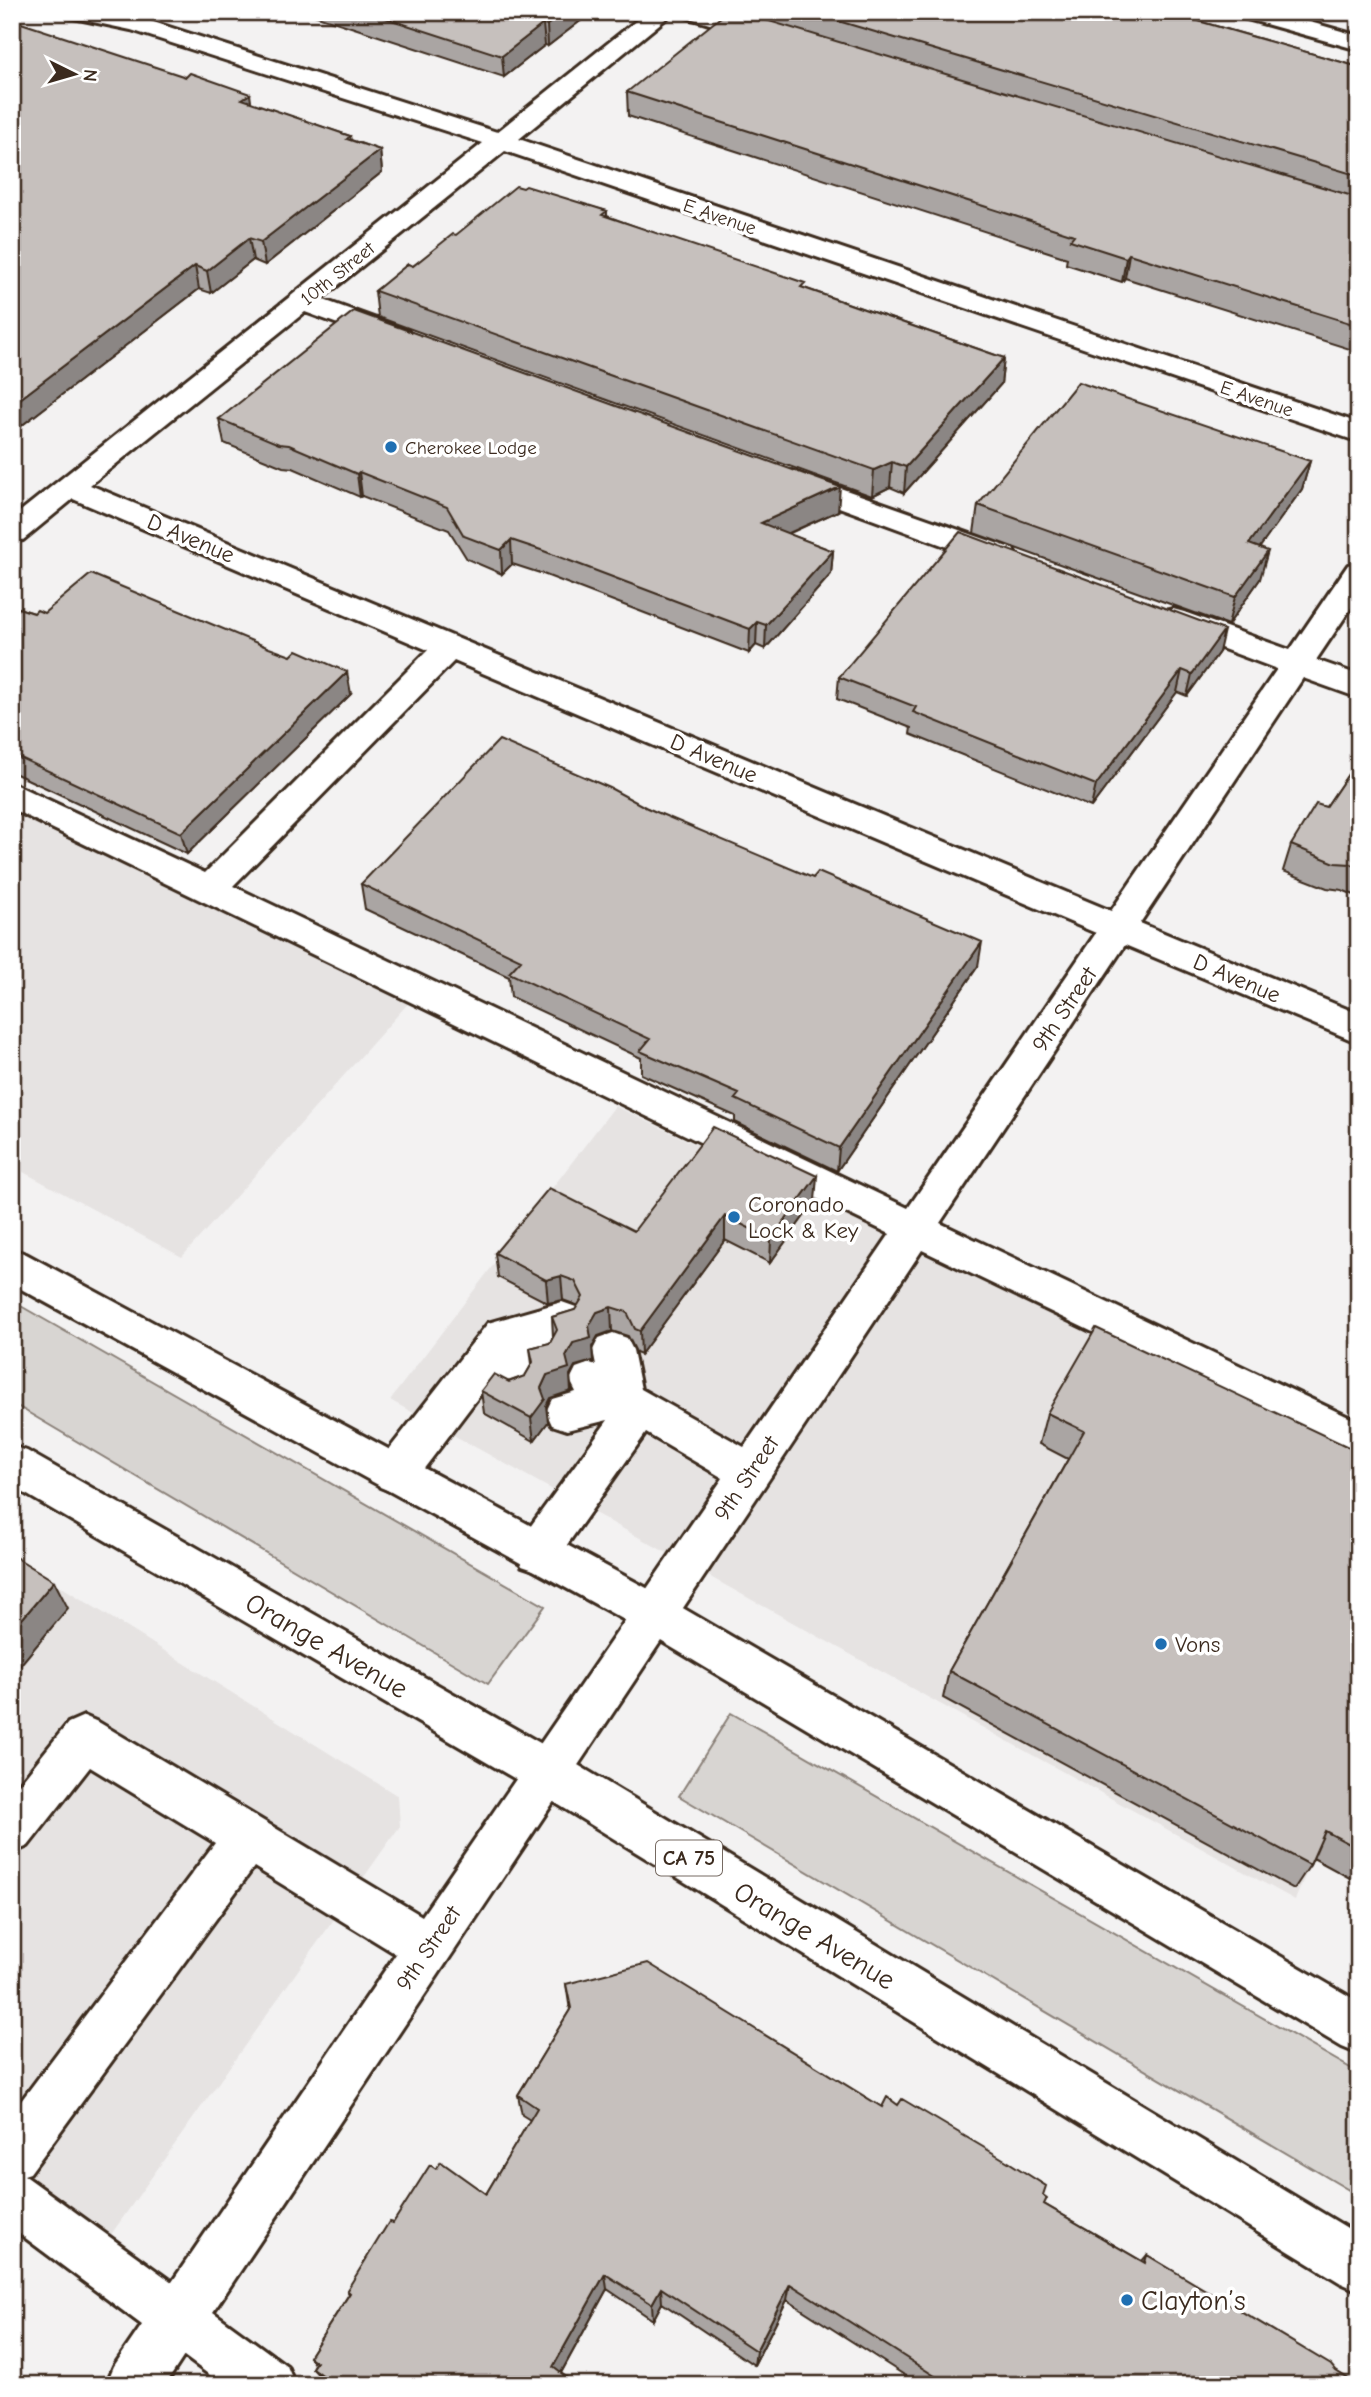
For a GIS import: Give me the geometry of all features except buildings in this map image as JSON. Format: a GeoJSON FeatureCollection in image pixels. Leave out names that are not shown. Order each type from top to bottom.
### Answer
{"type":"FeatureCollection","features":[{"type":"Feature","properties":{"kind":"main road","name":"E Avenue"},"geometry":{"type":"LineString","coordinates":[[77,12],[136,24],[501,141],[1359,433]]}},
{"type":"Feature","properties":{"kind":"main road","name":"10th Street"},"geometry":{"type":"LineString","coordinates":[[12,533],[662,12]]}},
{"type":"Feature","properties":{"kind":"main road"},"geometry":{"type":"LineString","coordinates":[[694,12],[787,40]]}},
{"type":"Feature","properties":{"kind":"main road"},"geometry":{"type":"LineString","coordinates":[[1248,12],[1359,43]]}},
{"type":"Feature","properties":{"kind":"main road"},"geometry":{"type":"LineString","coordinates":[[302,301],[420,344]]}},
{"type":"Feature","properties":{"kind":"main road"},"geometry":{"type":"LineString","coordinates":[[760,468],[1021,564]]}},
{"type":"Feature","properties":{"kind":"main road","name":"D Avenue"},"geometry":{"type":"LineString","coordinates":[[69,487],[1359,1029]]}},
{"type":"Feature","properties":{"kind":"main road","name":"9th Street"},"geometry":{"type":"LineString","coordinates":[[133,2385],[1359,572]]}},
{"type":"Feature","properties":{"kind":"main road"},"geometry":{"type":"LineString","coordinates":[[1152,611],[1359,687]]}},
{"type":"Feature","properties":{"kind":"main road"},"geometry":{"type":"LineString","coordinates":[[210,888],[449,647]]}},
{"type":"Feature","properties":{"kind":"main road"},"geometry":{"type":"LineString","coordinates":[[12,795],[1359,1442]]}},
{"type":"Feature","properties":{"kind":"main road"},"geometry":{"type":"LineString","coordinates":[[12,1265],[654,1614],[1359,2030]]}},
{"type":"Feature","properties":{"kind":"main road"},"geometry":{"type":"LineString","coordinates":[[396,1474],[519,1343],[562,1319]]}},
{"type":"Feature","properties":{"kind":"main road"},"geometry":{"type":"LineString","coordinates":[[513,1384],[519,1343]]}},
{"type":"Feature","properties":{"kind":"main road"},"geometry":{"type":"LineString","coordinates":[[537,1552],[606,1390],[750,1472]]}},
{"type":"Feature","properties":{"kind":"main road","name":"Orange Avenue"},"geometry":{"type":"LineString","coordinates":[[12,1464],[547,1772],[1359,2265]]}},
{"type":"Feature","properties":{"kind":"main road"},"geometry":{"type":"LineString","coordinates":[[12,1830],[84,1738],[429,1947]]}},
{"type":"Feature","properties":{"kind":"main road"},"geometry":{"type":"LineString","coordinates":[[12,2155],[248,1837]]}},
{"type":"Feature","properties":{"kind":"main road"},"geometry":{"type":"LineString","coordinates":[[12,2196],[268,2385]]}},
{"type":"Feature","properties":{"kind":"shaded area"},"geometry":{"type":"Polygon","coordinates":[[[12,812],[412,999],[182,1257],[12,1166],[12,812]]]}},
{"type":"Feature","properties":{"kind":"shaded area"},"geometry":{"type":"Polygon","coordinates":[[[615,1106],[1359,1459],[1359,1750],[1295,1900],[390,1400],[615,1106]]]}},
{"type":"Feature","properties":{"kind":"shaded area"},"geometry":{"type":"Polygon","coordinates":[[[12,1301],[545,1606],[488,1684],[12,1403],[12,1301]]]}},
{"type":"Feature","properties":{"kind":"shaded area"},"geometry":{"type":"Polygon","coordinates":[[[12,1556],[398,1796],[400,1826],[105,2243],[12,2175],[12,1556]]]}},
{"type":"Feature","properties":{"kind":"shaded area"},"geometry":{"type":"Polygon","coordinates":[[[731,1713],[1359,2073],[1359,2196],[679,1796],[731,1713]]]}},
{"type":"Feature","properties":{"kind":"place","name":"Cherokee Lodge"},"geometry":{"type":"Point","coordinates":[391,447]}},
{"type":"Feature","properties":{"kind":"place","name":"Coronado Lock & Key"},"geometry":{"type":"Point","coordinates":[734,1217]}},
{"type":"Feature","properties":{"kind":"place","name":"Vons"},"geometry":{"type":"Point","coordinates":[1161,1644]}},
{"type":"Feature","properties":{"kind":"place","name":"Clayton’s"},"geometry":{"type":"Point","coordinates":[1127,2300]}}]}
